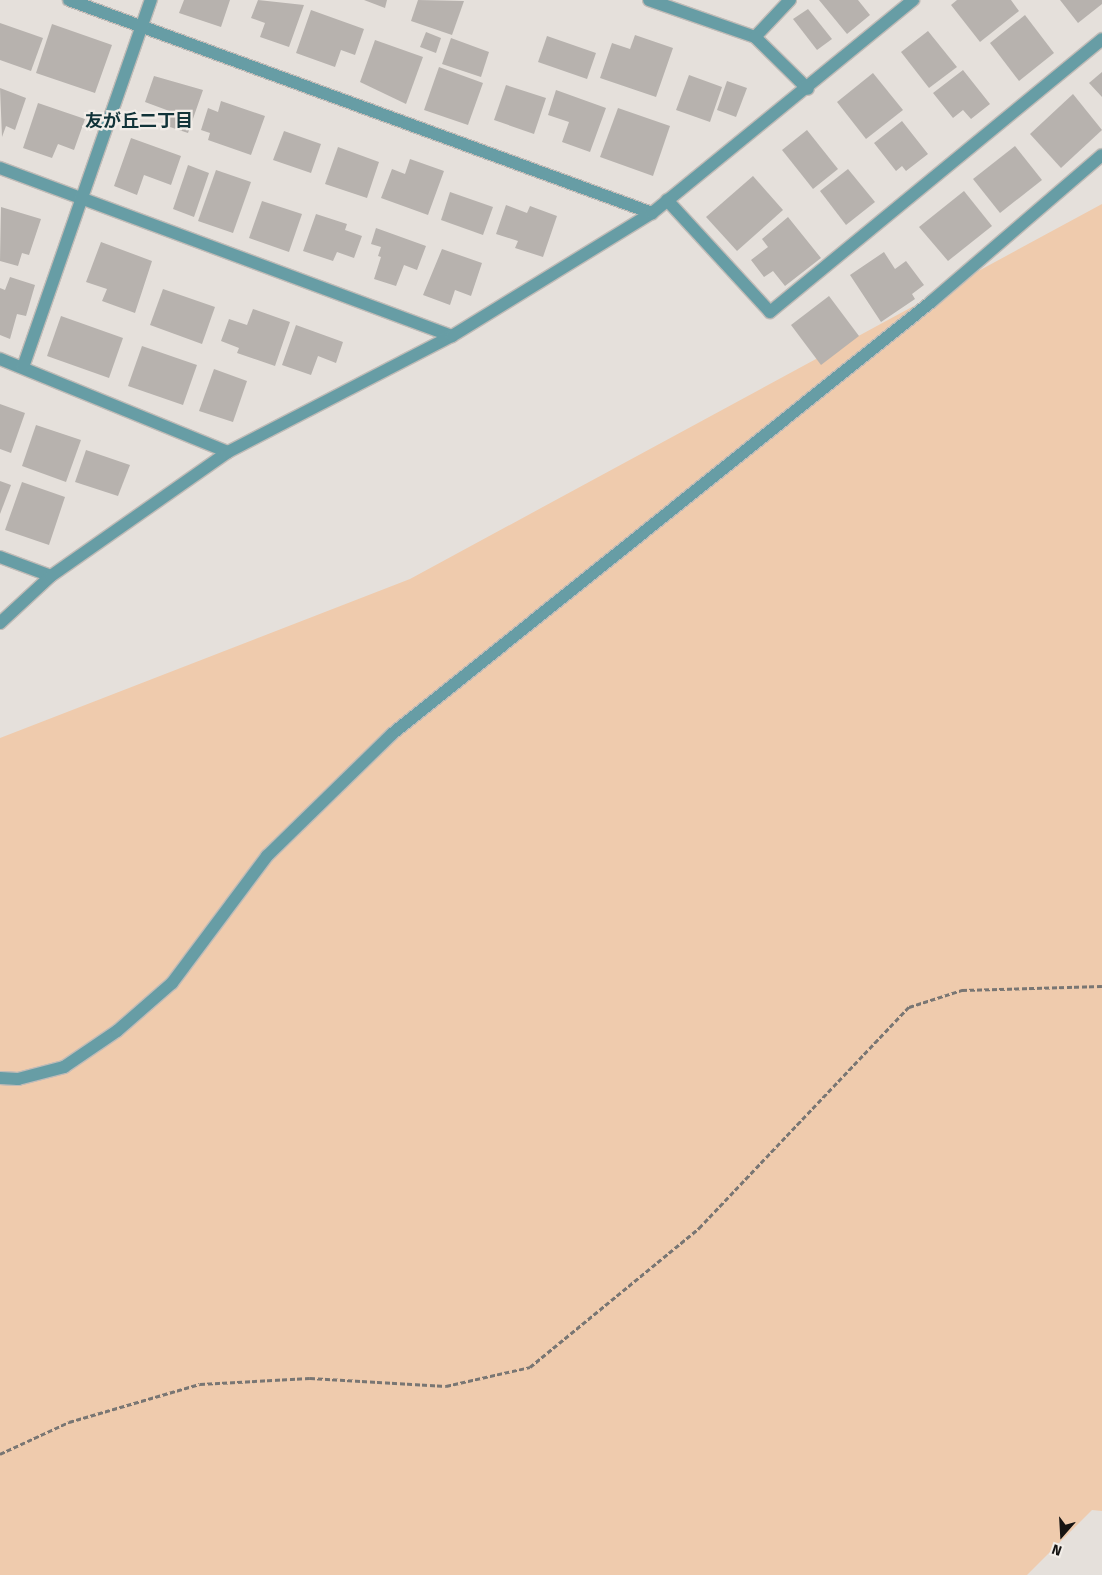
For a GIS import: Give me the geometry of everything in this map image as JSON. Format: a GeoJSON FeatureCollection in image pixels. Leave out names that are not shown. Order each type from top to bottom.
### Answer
{"type":"FeatureCollection","features":[{"type":"Feature","properties":{"kind":"street"},"geometry":{"type":"LineString","coordinates":[[69,0],[652,213]]}},
{"type":"Feature","properties":{"kind":"street"},"geometry":{"type":"LineString","coordinates":[[23,367],[84,198],[152,0]]}},
{"type":"Feature","properties":{"kind":"street"},"geometry":{"type":"LineString","coordinates":[[649,0],[754,37],[808,90]]}},
{"type":"Feature","properties":{"kind":"street"},"geometry":{"type":"LineString","coordinates":[[754,37],[790,0]]}},
{"type":"Feature","properties":{"kind":"street"},"geometry":{"type":"LineString","coordinates":[[0,623],[51,576],[228,452],[452,336],[652,213],[808,90],[913,0]]}},
{"type":"Feature","properties":{"kind":"street"},"geometry":{"type":"LineString","coordinates":[[667,200],[770,312],[1102,39]]}},
{"type":"Feature","properties":{"kind":"street"},"geometry":{"type":"LineString","coordinates":[[0,1078],[18,1079],[64,1066],[117,1031],[172,983],[267,856],[392,734],[932,302],[1102,155]]}},
{"type":"Feature","properties":{"kind":"street"},"geometry":{"type":"LineString","coordinates":[[0,168],[452,336]]}},
{"type":"Feature","properties":{"kind":"street"},"geometry":{"type":"LineString","coordinates":[[0,359],[228,452]]}},
{"type":"Feature","properties":{"kind":"street"},"geometry":{"type":"LineString","coordinates":[[0,557],[51,576]]}},
{"type":"Feature","properties":{"kind":"path"},"geometry":{"type":"LineString","coordinates":[[0,1454],[69,1422],[200,1384],[310,1378],[446,1386],[530,1367],[699,1228],[909,1007],[962,990],[1102,986]]}},
{"type":"Feature","properties":{"kind":"shaded area"},"geometry":{"type":"Polygon","coordinates":[[[1102,204],[1102,1511],[1092,1510],[1027,1575],[0,1575],[0,738],[410,579],[1102,204]]]}},
{"type":"Feature","properties":{"kind":"building"},"geometry":{"type":"Polygon","coordinates":[[[184,0],[230,0],[221,27],[179,13],[184,0]]]}},
{"type":"Feature","properties":{"kind":"building"},"geometry":{"type":"Polygon","coordinates":[[[258,0],[304,5],[289,47],[260,37],[265,23],[251,18],[258,0]]]}},
{"type":"Feature","properties":{"kind":"building"},"geometry":{"type":"Polygon","coordinates":[[[364,0],[387,0],[385,8],[364,0]]]}},
{"type":"Feature","properties":{"kind":"building"},"geometry":{"type":"Polygon","coordinates":[[[418,0],[464,1],[452,35],[411,21],[418,0]]]}},
{"type":"Feature","properties":{"kind":"building"},"geometry":{"type":"Polygon","coordinates":[[[819,0],[858,0],[870,15],[847,34],[819,0]]]}},
{"type":"Feature","properties":{"kind":"building"},"geometry":{"type":"Polygon","coordinates":[[[957,0],[1011,0],[1019,11],[980,42],[951,5],[957,0]]]}},
{"type":"Feature","properties":{"kind":"building"},"geometry":{"type":"Polygon","coordinates":[[[1060,0],[1102,0],[1102,4],[1078,23],[1060,0]]]}},
{"type":"Feature","properties":{"kind":"building"},"geometry":{"type":"Polygon","coordinates":[[[808,9],[832,39],[817,50],[793,19],[808,9]]]}},
{"type":"Feature","properties":{"kind":"building"},"geometry":{"type":"Polygon","coordinates":[[[311,10],[364,29],[355,55],[341,50],[335,67],[296,53],[311,10]]]}},
{"type":"Feature","properties":{"kind":"building"},"geometry":{"type":"Polygon","coordinates":[[[1025,15],[1054,53],[1019,81],[990,43],[1025,15]]]}},
{"type":"Feature","properties":{"kind":"building"},"geometry":{"type":"Polygon","coordinates":[[[0,23],[43,38],[31,71],[0,60],[0,23]]]}},
{"type":"Feature","properties":{"kind":"building"},"geometry":{"type":"Polygon","coordinates":[[[52,24],[112,45],[95,93],[36,73],[52,24]]]}},
{"type":"Feature","properties":{"kind":"building"},"geometry":{"type":"Polygon","coordinates":[[[928,31],[957,67],[929,88],[901,52],[928,31]]]}},
{"type":"Feature","properties":{"kind":"building"},"geometry":{"type":"Polygon","coordinates":[[[426,32],[441,38],[436,53],[420,47],[426,32]]]}},
{"type":"Feature","properties":{"kind":"building"},"geometry":{"type":"Polygon","coordinates":[[[635,35],[673,48],[656,97],[600,78],[612,43],[630,49],[635,35]]]}},
{"type":"Feature","properties":{"kind":"building"},"geometry":{"type":"Polygon","coordinates":[[[547,36],[596,53],[587,79],[538,62],[547,36]]]}},
{"type":"Feature","properties":{"kind":"building"},"geometry":{"type":"Polygon","coordinates":[[[451,38],[489,52],[481,77],[442,64],[451,38]]]}},
{"type":"Feature","properties":{"kind":"building"},"geometry":{"type":"Polygon","coordinates":[[[375,40],[423,57],[406,104],[360,82],[375,40]]]}},
{"type":"Feature","properties":{"kind":"building"},"geometry":{"type":"Polygon","coordinates":[[[439,67],[483,83],[468,125],[424,110],[439,67]]]}},
{"type":"Feature","properties":{"kind":"building"},"geometry":{"type":"Polygon","coordinates":[[[963,70],[990,104],[971,119],[963,110],[953,118],[933,93],[963,70]]]}},
{"type":"Feature","properties":{"kind":"building"},"geometry":{"type":"Polygon","coordinates":[[[1102,72],[1102,97],[1089,83],[1102,72]]]}},
{"type":"Feature","properties":{"kind":"building"},"geometry":{"type":"Polygon","coordinates":[[[873,73],[903,110],[866,139],[837,102],[873,73]]]}},
{"type":"Feature","properties":{"kind":"building"},"geometry":{"type":"Polygon","coordinates":[[[689,75],[722,87],[710,122],[676,110],[689,75]]]}},
{"type":"Feature","properties":{"kind":"building"},"geometry":{"type":"Polygon","coordinates":[[[154,76],[203,90],[188,133],[167,126],[172,112],[145,102],[154,76]]]}},
{"type":"Feature","properties":{"kind":"building"},"geometry":{"type":"Polygon","coordinates":[[[727,81],[747,88],[736,117],[717,110],[727,81]]]}},
{"type":"Feature","properties":{"kind":"building"},"geometry":{"type":"Polygon","coordinates":[[[506,85],[546,98],[534,134],[494,120],[506,85]]]}},
{"type":"Feature","properties":{"kind":"building"},"geometry":{"type":"Polygon","coordinates":[[[0,88],[26,98],[15,130],[6,126],[2,137],[0,88]]]}},
{"type":"Feature","properties":{"kind":"building"},"geometry":{"type":"Polygon","coordinates":[[[556,90],[606,108],[590,152],[562,142],[569,122],[548,115],[556,90]]]}},
{"type":"Feature","properties":{"kind":"building"},"geometry":{"type":"Polygon","coordinates":[[[1073,94],[1102,130],[1061,168],[1030,134],[1073,94]]]}},
{"type":"Feature","properties":{"kind":"building"},"geometry":{"type":"Polygon","coordinates":[[[221,101],[265,116],[251,155],[208,140],[210,133],[201,130],[208,108],[218,112],[221,101]]]}},
{"type":"Feature","properties":{"kind":"building"},"geometry":{"type":"Polygon","coordinates":[[[38,103],[85,119],[74,150],[58,144],[52,158],[23,148],[38,103]]]}},
{"type":"Feature","properties":{"kind":"building"},"geometry":{"type":"Polygon","coordinates":[[[618,108],[670,126],[653,176],[600,157],[618,108]]]}},
{"type":"Feature","properties":{"kind":"building"},"geometry":{"type":"Polygon","coordinates":[[[902,121],[928,154],[906,171],[902,166],[896,171],[874,143],[902,121]]]}},
{"type":"Feature","properties":{"kind":"building"},"geometry":{"type":"Polygon","coordinates":[[[807,130],[838,169],[813,189],[782,150],[807,130]]]}},
{"type":"Feature","properties":{"kind":"building"},"geometry":{"type":"Polygon","coordinates":[[[284,131],[321,144],[311,173],[273,160],[284,131]]]}},
{"type":"Feature","properties":{"kind":"building"},"geometry":{"type":"Polygon","coordinates":[[[131,138],[181,156],[171,185],[144,175],[137,195],[114,186],[131,138]]]}},
{"type":"Feature","properties":{"kind":"building"},"geometry":{"type":"Polygon","coordinates":[[[1015,146],[1042,180],[1000,213],[973,179],[1015,146]]]}},
{"type":"Feature","properties":{"kind":"building"},"geometry":{"type":"Polygon","coordinates":[[[338,147],[379,162],[367,198],[325,184],[338,147]]]}},
{"type":"Feature","properties":{"kind":"building"},"geometry":{"type":"Polygon","coordinates":[[[410,159],[444,171],[428,215],[381,198],[392,169],[405,174],[410,159]]]}},
{"type":"Feature","properties":{"kind":"building"},"geometry":{"type":"Polygon","coordinates":[[[188,165],[209,173],[194,217],[173,209],[188,165]]]}},
{"type":"Feature","properties":{"kind":"building"},"geometry":{"type":"Polygon","coordinates":[[[848,169],[875,202],[846,225],[820,191],[848,169]]]}},
{"type":"Feature","properties":{"kind":"building"},"geometry":{"type":"Polygon","coordinates":[[[216,170],[251,182],[233,233],[198,221],[216,170]]]}},
{"type":"Feature","properties":{"kind":"building"},"geometry":{"type":"Polygon","coordinates":[[[753,176],[783,210],[737,251],[706,217],[753,176]]]}},
{"type":"Feature","properties":{"kind":"building"},"geometry":{"type":"Polygon","coordinates":[[[964,191],[992,226],[948,261],[919,227],[964,191]]]}},
{"type":"Feature","properties":{"kind":"building"},"geometry":{"type":"Polygon","coordinates":[[[450,192],[493,207],[483,235],[441,220],[450,192]]]}},
{"type":"Feature","properties":{"kind":"building"},"geometry":{"type":"Polygon","coordinates":[[[262,201],[302,214],[289,252],[249,238],[262,201]]]}},
{"type":"Feature","properties":{"kind":"building"},"geometry":{"type":"Polygon","coordinates":[[[506,205],[527,213],[530,206],[557,216],[543,257],[515,248],[518,241],[496,234],[506,205]]]}},
{"type":"Feature","properties":{"kind":"building"},"geometry":{"type":"Polygon","coordinates":[[[1,207],[41,219],[29,255],[22,253],[18,266],[0,261],[1,207]]]}},
{"type":"Feature","properties":{"kind":"building"},"geometry":{"type":"Polygon","coordinates":[[[316,214],[347,224],[345,230],[362,236],[354,258],[337,252],[333,261],[303,251],[316,214]]]}},
{"type":"Feature","properties":{"kind":"building"},"geometry":{"type":"Polygon","coordinates":[[[788,217],[821,258],[785,286],[773,271],[764,277],[751,260],[768,247],[762,239],[788,217]]]}},
{"type":"Feature","properties":{"kind":"building"},"geometry":{"type":"Polygon","coordinates":[[[376,228],[426,246],[417,270],[404,265],[396,286],[374,279],[381,257],[378,256],[381,247],[371,244],[376,228]]]}},
{"type":"Feature","properties":{"kind":"building"},"geometry":{"type":"Polygon","coordinates":[[[101,242],[152,261],[135,313],[102,301],[107,289],[86,282],[101,242]]]}},
{"type":"Feature","properties":{"kind":"building"},"geometry":{"type":"Polygon","coordinates":[[[442,249],[482,263],[471,296],[455,290],[450,305],[423,295],[442,249]]]}},
{"type":"Feature","properties":{"kind":"building"},"geometry":{"type":"Polygon","coordinates":[[[884,252],[895,269],[906,261],[924,285],[912,294],[915,299],[881,322],[850,275],[884,252]]]}},
{"type":"Feature","properties":{"kind":"building"},"geometry":{"type":"Polygon","coordinates":[[[10,277],[35,285],[26,316],[17,314],[10,339],[0,335],[0,288],[5,290],[10,277]]]}},
{"type":"Feature","properties":{"kind":"building"},"geometry":{"type":"Polygon","coordinates":[[[163,289],[215,307],[202,344],[150,325],[163,289]]]}},
{"type":"Feature","properties":{"kind":"building"},"geometry":{"type":"Polygon","coordinates":[[[829,296],[859,336],[821,365],[791,325],[829,296]]]}},
{"type":"Feature","properties":{"kind":"building"},"geometry":{"type":"Polygon","coordinates":[[[253,309],[290,322],[275,366],[237,353],[239,348],[221,341],[229,319],[247,325],[253,309]]]}},
{"type":"Feature","properties":{"kind":"building"},"geometry":{"type":"Polygon","coordinates":[[[61,316],[123,338],[109,378],[47,356],[61,316]]]}},
{"type":"Feature","properties":{"kind":"building"},"geometry":{"type":"Polygon","coordinates":[[[296,325],[343,342],[336,363],[318,356],[311,375],[282,365],[296,325]]]}},
{"type":"Feature","properties":{"kind":"building"},"geometry":{"type":"Polygon","coordinates":[[[142,346],[197,365],[183,405],[128,386],[142,346]]]}},
{"type":"Feature","properties":{"kind":"building"},"geometry":{"type":"Polygon","coordinates":[[[214,369],[247,381],[233,422],[199,411],[214,369]]]}},
{"type":"Feature","properties":{"kind":"building"},"geometry":{"type":"Polygon","coordinates":[[[0,404],[25,413],[11,453],[0,449],[0,404]]]}},
{"type":"Feature","properties":{"kind":"building"},"geometry":{"type":"Polygon","coordinates":[[[36,425],[81,440],[66,482],[22,466],[36,425]]]}},
{"type":"Feature","properties":{"kind":"building"},"geometry":{"type":"Polygon","coordinates":[[[86,450],[130,465],[118,496],[75,482],[86,450]]]}},
{"type":"Feature","properties":{"kind":"building"},"geometry":{"type":"Polygon","coordinates":[[[0,481],[11,485],[0,514],[0,481]]]}},
{"type":"Feature","properties":{"kind":"building"},"geometry":{"type":"Polygon","coordinates":[[[22,482],[65,497],[49,545],[5,530],[22,482]]]}},
{"type":"Feature","properties":{"kind":"district","name":"友が丘二丁目"},"geometry":{"type":"Point","coordinates":[139,121]}}]}
